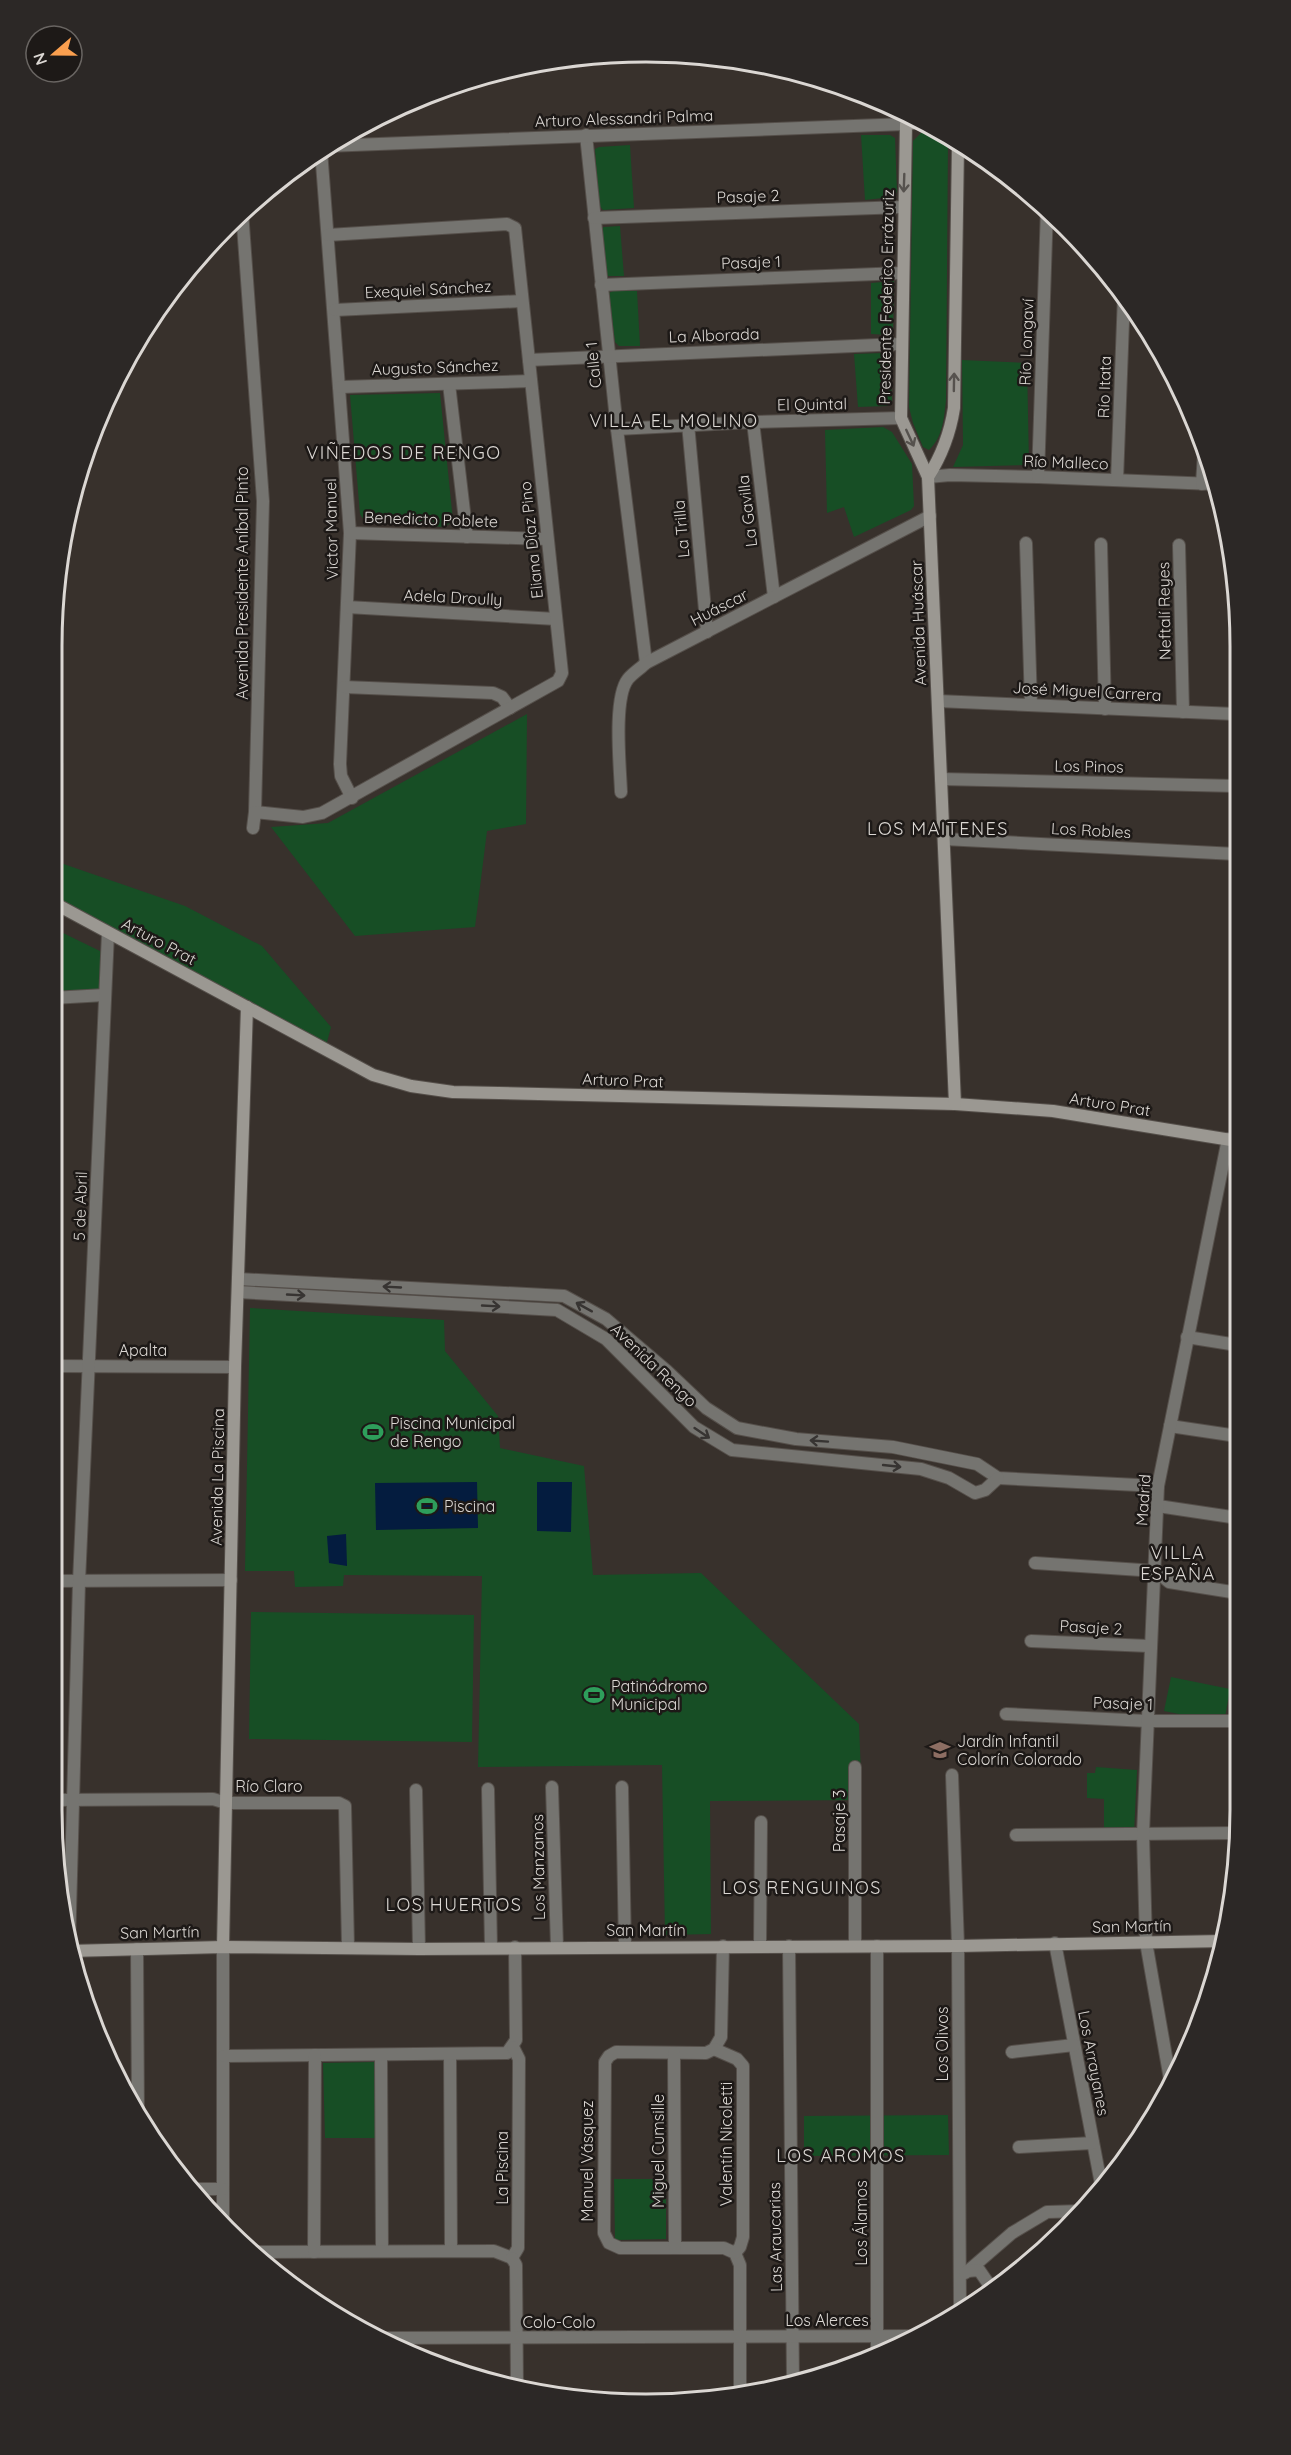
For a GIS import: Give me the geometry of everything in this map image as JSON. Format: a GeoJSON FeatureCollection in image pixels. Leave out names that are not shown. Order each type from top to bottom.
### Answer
{"type":"FeatureCollection","features":[{"type":"Feature","properties":{"kind":"street","name":"Arturo Alessandri Palma"},"geometry":{"type":"LineString","coordinates":[[344,146],[896,119]]}},
{"type":"Feature","properties":{"kind":"street","name":"Presidente Federico Errázuriz"},"geometry":{"type":"LineString","coordinates":[[906,123],[900,418],[928,477]]}},
{"type":"Feature","properties":{"kind":"street","name":"Calle 1"},"geometry":{"type":"LineString","coordinates":[[586,135],[617,429],[646,663]]}},
{"type":"Feature","properties":{"kind":"street"},"geometry":{"type":"LineString","coordinates":[[928,477],[939,460],[947,439],[954,408],[958,152]]}},
{"type":"Feature","properties":{"kind":"street","name":"Victor Manuel"},"geometry":{"type":"LineString","coordinates":[[322,160],[335,310],[350,533],[340,764],[341,776],[352,798]]}},
{"type":"Feature","properties":{"kind":"street","name":"Pasaje 2"},"geometry":{"type":"LineString","coordinates":[[594,218],[903,207]]}},
{"type":"Feature","properties":{"kind":"street","name":"Río Longaví"},"geometry":{"type":"LineString","coordinates":[[1038,477],[1047,222]]}},
{"type":"Feature","properties":{"kind":"street","name":"Avenida Presidente Aníbal Pinto"},"geometry":{"type":"LineString","coordinates":[[243,223],[263,501],[255,812]]}},
{"type":"Feature","properties":{"kind":"street","name":"Eliana Díaz Pino"},"geometry":{"type":"LineString","coordinates":[[255,812],[303,817],[322,813],[558,681],[562,673],[515,228],[507,224],[328,235]]}},
{"type":"Feature","properties":{"kind":"street","name":"Pasaje 1"},"geometry":{"type":"LineString","coordinates":[[601,285],[902,273]]}},
{"type":"Feature","properties":{"kind":"street","name":"Exequiel Sánchez"},"geometry":{"type":"LineString","coordinates":[[335,310],[522,301]]}},
{"type":"Feature","properties":{"kind":"street","name":"Río Itata"},"geometry":{"type":"LineString","coordinates":[[1117,480],[1123,310]]}},
{"type":"Feature","properties":{"kind":"street","name":"La Alborada"},"geometry":{"type":"LineString","coordinates":[[529,360],[900,344]]}},
{"type":"Feature","properties":{"kind":"street","name":"Augusto Sánchez"},"geometry":{"type":"LineString","coordinates":[[340,387],[531,381]]}},
{"type":"Feature","properties":{"kind":"street"},"geometry":{"type":"LineString","coordinates":[[449,384],[467,537]]}},
{"type":"Feature","properties":{"kind":"street","name":"El Quintal"},"geometry":{"type":"LineString","coordinates":[[617,429],[688,424],[900,418]]}},
{"type":"Feature","properties":{"kind":"street","name":"La Gavilla"},"geometry":{"type":"LineString","coordinates":[[753,422],[774,597]]}},
{"type":"Feature","properties":{"kind":"street","name":"La Trilla"},"geometry":{"type":"LineString","coordinates":[[688,424],[707,632]]}},
{"type":"Feature","properties":{"kind":"street","name":"Río Malleco"},"geometry":{"type":"LineString","coordinates":[[928,477],[950,475],[1038,477],[1207,484]]}},
{"type":"Feature","properties":{"kind":"street","name":"Avenida Huáscar"},"geometry":{"type":"LineString","coordinates":[[928,477],[955,1104]]}},
{"type":"Feature","properties":{"kind":"street","name":"Huáscar"},"geometry":{"type":"LineString","coordinates":[[621,792],[619,728],[623,690],[628,679],[646,663],[930,516]]}},
{"type":"Feature","properties":{"kind":"street","name":"Benedicto Poblete"},"geometry":{"type":"LineString","coordinates":[[350,533],[547,539]]}},
{"type":"Feature","properties":{"kind":"street"},"geometry":{"type":"LineString","coordinates":[[1026,543],[1030,705]]}},
{"type":"Feature","properties":{"kind":"street"},"geometry":{"type":"LineString","coordinates":[[1101,544],[1105,709]]}},
{"type":"Feature","properties":{"kind":"street","name":"Neftalí Reyes"},"geometry":{"type":"LineString","coordinates":[[1179,545],[1183,712]]}},
{"type":"Feature","properties":{"kind":"street","name":"Adela Droully"},"geometry":{"type":"LineString","coordinates":[[347,607],[556,619]]}},
{"type":"Feature","properties":{"kind":"street"},"geometry":{"type":"LineString","coordinates":[[344,687],[493,693],[502,697],[510,708]]}},
{"type":"Feature","properties":{"kind":"street","name":"José Miguel Carrera"},"geometry":{"type":"LineString","coordinates":[[938,701],[1230,714]]}},
{"type":"Feature","properties":{"kind":"street","name":"Los Pinos"},"geometry":{"type":"LineString","coordinates":[[941,779],[1230,786]]}},
{"type":"Feature","properties":{"kind":"street"},"geometry":{"type":"LineString","coordinates":[[254,828],[255,812]]}},
{"type":"Feature","properties":{"kind":"street","name":"Los Robles"},"geometry":{"type":"LineString","coordinates":[[944,839],[1230,854]]}},
{"type":"Feature","properties":{"kind":"street","name":"Arturo Prat"},"geometry":{"type":"LineString","coordinates":[[62,908],[373,1075],[411,1086],[453,1092],[955,1104],[1053,1111],[1230,1140]]}},
{"type":"Feature","properties":{"kind":"street","name":"5 de Abril"},"geometry":{"type":"LineString","coordinates":[[70,1908],[79,1582],[108,933]]}},
{"type":"Feature","properties":{"kind":"street"},"geometry":{"type":"LineString","coordinates":[[62,997],[105,995]]}},
{"type":"Feature","properties":{"kind":"street","name":"Avenida La Piscina"},"geometry":{"type":"LineString","coordinates":[[223,1947],[235,1367],[247,1007]]}},
{"type":"Feature","properties":{"kind":"street","name":"Madrid"},"geometry":{"type":"LineString","coordinates":[[1168,2069],[1146,1942],[1143,1834],[1149,1646],[1156,1571],[1158,1486],[1187,1337],[1230,1149]]}},
{"type":"Feature","properties":{"kind":"street","name":"Avenida Rengo"},"geometry":{"type":"LineString","coordinates":[[238,1286],[557,1310],[606,1339],[694,1427],[732,1450],[921,1469],[949,1478],[975,1493],[985,1490],[998,1478]]}},
{"type":"Feature","properties":{"kind":"street","name":"Avenida Rengo"},"geometry":{"type":"LineString","coordinates":[[238,1286],[564,1296],[606,1318],[706,1408],[737,1428],[796,1439],[893,1447],[977,1464],[998,1478],[1158,1486]]}},
{"type":"Feature","properties":{"kind":"street"},"geometry":{"type":"LineString","coordinates":[[1187,1337],[1230,1344]]}},
{"type":"Feature","properties":{"kind":"street","name":"Apalta"},"geometry":{"type":"LineString","coordinates":[[62,1366],[235,1367]]}},
{"type":"Feature","properties":{"kind":"street"},"geometry":{"type":"LineString","coordinates":[[1170,1426],[1230,1435]]}},
{"type":"Feature","properties":{"kind":"street"},"geometry":{"type":"LineString","coordinates":[[1158,1506],[1230,1517]]}},
{"type":"Feature","properties":{"kind":"street"},"geometry":{"type":"LineString","coordinates":[[1035,1563],[1156,1571],[1169,1582],[1230,1592]]}},
{"type":"Feature","properties":{"kind":"street"},"geometry":{"type":"LineString","coordinates":[[62,1581],[231,1580]]}},
{"type":"Feature","properties":{"kind":"street","name":"Pasaje 2"},"geometry":{"type":"LineString","coordinates":[[1031,1641],[1149,1646]]}},
{"type":"Feature","properties":{"kind":"street","name":"Pasaje 1"},"geometry":{"type":"LineString","coordinates":[[1006,1714],[1147,1721],[1230,1721]]}},
{"type":"Feature","properties":{"kind":"street","name":"Pasaje 3"},"geometry":{"type":"LineString","coordinates":[[855,1767],[855,1946]]}},
{"type":"Feature","properties":{"kind":"street","name":"Los Olivos"},"geometry":{"type":"LineString","coordinates":[[952,1775],[958,1946],[964,2274],[961,2300]]}},
{"type":"Feature","properties":{"kind":"street","name":"Los Manzanos"},"geometry":{"type":"LineString","coordinates":[[552,1786],[556,1947]]}},
{"type":"Feature","properties":{"kind":"street"},"geometry":{"type":"LineString","coordinates":[[622,1787],[625,1947]]}},
{"type":"Feature","properties":{"kind":"street"},"geometry":{"type":"LineString","coordinates":[[488,1789],[491,1948]]}},
{"type":"Feature","properties":{"kind":"street"},"geometry":{"type":"LineString","coordinates":[[416,1790],[419,1949]]}},
{"type":"Feature","properties":{"kind":"street","name":"Río Claro"},"geometry":{"type":"LineString","coordinates":[[62,1800],[213,1799],[226,1803],[339,1803],[345,1806],[348,1947]]}},
{"type":"Feature","properties":{"kind":"street"},"geometry":{"type":"LineString","coordinates":[[760,1946],[761,1822]]}},
{"type":"Feature","properties":{"kind":"street"},"geometry":{"type":"LineString","coordinates":[[1016,1836],[1229,1833]]}},
{"type":"Feature","properties":{"kind":"street","name":"San Martín"},"geometry":{"type":"LineString","coordinates":[[79,1950],[223,1947],[419,1949],[958,1946],[1214,1941]]}},
{"type":"Feature","properties":{"kind":"street","name":"Los Arrayanes"},"geometry":{"type":"LineString","coordinates":[[1055,1943],[1100,2177]]}},
{"type":"Feature","properties":{"kind":"street"},"geometry":{"type":"LineString","coordinates":[[714,2049],[721,2037],[723,1946]]}},
{"type":"Feature","properties":{"kind":"street","name":"Las Araucarias"},"geometry":{"type":"LineString","coordinates":[[789,1946],[793,2375]]}},
{"type":"Feature","properties":{"kind":"street","name":"Los Álamos"},"geometry":{"type":"LineString","coordinates":[[877,1946],[877,2345]]}},
{"type":"Feature","properties":{"kind":"street"},"geometry":{"type":"LineString","coordinates":[[223,1947],[223,2212]]}},
{"type":"Feature","properties":{"kind":"street","name":"La Piscina"},"geometry":{"type":"LineString","coordinates":[[515,1947],[516,2040],[513,2047],[519,2059],[518,2248],[512,2258],[516,2265],[517,2379]]}},
{"type":"Feature","properties":{"kind":"street"},"geometry":{"type":"LineString","coordinates":[[137,1949],[138,2098]]}},
{"type":"Feature","properties":{"kind":"street"},"geometry":{"type":"LineString","coordinates":[[1012,2052],[1074,2045]]}},
{"type":"Feature","properties":{"kind":"street"},"geometry":{"type":"LineString","coordinates":[[224,2056],[507,2053],[513,2047]]}},
{"type":"Feature","properties":{"kind":"street","name":"Manuel Vásquez"},"geometry":{"type":"LineString","coordinates":[[714,2049],[706,2053],[616,2052],[604,2062],[604,2233],[606,2240],[612,2246],[620,2248],[724,2248],[735,2253]]}},
{"type":"Feature","properties":{"kind":"street","name":"Valentín Nicoletti"},"geometry":{"type":"LineString","coordinates":[[714,2049],[737,2059],[742,2066],[743,2237],[735,2253]]}},
{"type":"Feature","properties":{"kind":"street","name":"Miguel Cumsille"},"geometry":{"type":"LineString","coordinates":[[674,2053],[675,2248]]}},
{"type":"Feature","properties":{"kind":"street"},"geometry":{"type":"LineString","coordinates":[[450,2054],[451,2251]]}},
{"type":"Feature","properties":{"kind":"street"},"geometry":{"type":"LineString","coordinates":[[314,2252],[315,2055]]}},
{"type":"Feature","properties":{"kind":"street"},"geometry":{"type":"LineString","coordinates":[[381,2055],[382,2251]]}},
{"type":"Feature","properties":{"kind":"street"},"geometry":{"type":"LineString","coordinates":[[1019,2147],[1093,2143]]}},
{"type":"Feature","properties":{"kind":"street"},"geometry":{"type":"LineString","coordinates":[[201,2189],[223,2189]]}},
{"type":"Feature","properties":{"kind":"street"},"geometry":{"type":"LineString","coordinates":[[964,2274],[1012,2233],[1047,2212],[1069,2211]]}},
{"type":"Feature","properties":{"kind":"street"},"geometry":{"type":"LineString","coordinates":[[264,2252],[494,2251],[512,2258]]}},
{"type":"Feature","properties":{"kind":"street"},"geometry":{"type":"LineString","coordinates":[[735,2253],[740,2265],[740,2386]]}},
{"type":"Feature","properties":{"kind":"street"},"geometry":{"type":"LineString","coordinates":[[964,2274],[979,2270],[988,2283]]}},
{"type":"Feature","properties":{"kind":"street","name":"Los Alerces"},"geometry":{"type":"LineString","coordinates":[[739,2337],[897,2336]]}},
{"type":"Feature","properties":{"kind":"street","name":"Colo-Colo"},"geometry":{"type":"LineString","coordinates":[[398,2338],[739,2337]]}},
{"type":"Feature","properties":{"kind":"green space"},"geometry":{"type":"Polygon","coordinates":[[[921,133],[925,133],[948,146],[946,400],[940,433],[929,450],[923,447],[909,407],[913,141],[921,133]]]}},
{"type":"Feature","properties":{"kind":"green space"},"geometry":{"type":"Polygon","coordinates":[[[861,135],[890,135],[895,138],[897,192],[892,197],[865,200],[861,135]]]}},
{"type":"Feature","properties":{"kind":"green space"},"geometry":{"type":"Polygon","coordinates":[[[630,145],[634,208],[603,210],[599,205],[595,149],[630,145]]]}},
{"type":"Feature","properties":{"kind":"green space"},"geometry":{"type":"Polygon","coordinates":[[[620,226],[624,276],[608,276],[601,229],[620,226]]]}},
{"type":"Feature","properties":{"kind":"green space"},"geometry":{"type":"Polygon","coordinates":[[[894,281],[893,331],[889,335],[871,334],[871,283],[894,281]]]}},
{"type":"Feature","properties":{"kind":"green space"},"geometry":{"type":"Polygon","coordinates":[[[637,291],[640,346],[619,346],[615,342],[609,293],[637,291]]]}},
{"type":"Feature","properties":{"kind":"green space"},"geometry":{"type":"Polygon","coordinates":[[[884,353],[890,361],[892,401],[887,406],[858,407],[854,354],[884,353]]]}},
{"type":"Feature","properties":{"kind":"green space"},"geometry":{"type":"Polygon","coordinates":[[[962,360],[1027,363],[1029,465],[953,467],[963,445],[962,360]]]}},
{"type":"Feature","properties":{"kind":"green space"},"geometry":{"type":"Polygon","coordinates":[[[440,393],[453,521],[445,527],[365,522],[360,514],[350,395],[440,393]]]}},
{"type":"Feature","properties":{"kind":"green space"},"geometry":{"type":"Polygon","coordinates":[[[883,427],[892,432],[912,464],[914,506],[911,510],[854,537],[844,507],[827,513],[825,430],[883,427]]]}},
{"type":"Feature","properties":{"kind":"green space"},"geometry":{"type":"Polygon","coordinates":[[[527,714],[526,824],[487,831],[475,927],[355,936],[271,827],[328,823],[527,714]]]}},
{"type":"Feature","properties":{"kind":"green space"},"geometry":{"type":"Polygon","coordinates":[[[62,863],[185,906],[262,946],[331,1027],[326,1046],[62,909],[62,863]]]}},
{"type":"Feature","properties":{"kind":"green space"},"geometry":{"type":"Polygon","coordinates":[[[62,932],[102,952],[98,1002],[62,1004],[62,932]]]}},
{"type":"Feature","properties":{"kind":"green space"},"geometry":{"type":"Polygon","coordinates":[[[250,1308],[444,1320],[445,1351],[498,1416],[500,1448],[584,1466],[593,1575],[701,1573],[859,1724],[862,1800],[710,1801],[711,1934],[665,1935],[662,1765],[478,1767],[482,1576],[344,1575],[343,1586],[295,1587],[294,1571],[245,1571],[250,1308]]]}},
{"type":"Feature","properties":{"kind":"green space"},"geometry":{"type":"Polygon","coordinates":[[[251,1612],[474,1615],[472,1742],[249,1739],[251,1612]]]}},
{"type":"Feature","properties":{"kind":"green space"},"geometry":{"type":"Polygon","coordinates":[[[1171,1677],[1230,1689],[1224,1723],[1164,1711],[1171,1677]]]}},
{"type":"Feature","properties":{"kind":"green space"},"geometry":{"type":"Polygon","coordinates":[[[1096,1767],[1137,1770],[1134,1833],[1104,1834],[1104,1799],[1087,1798],[1087,1773],[1095,1773],[1096,1767]]]}},
{"type":"Feature","properties":{"kind":"green space"},"geometry":{"type":"Polygon","coordinates":[[[376,2062],[377,2138],[325,2138],[323,2063],[376,2062]]]}},
{"type":"Feature","properties":{"kind":"green space"},"geometry":{"type":"Polygon","coordinates":[[[948,2115],[949,2155],[804,2156],[804,2116],[948,2115]]]}},
{"type":"Feature","properties":{"kind":"green space"},"geometry":{"type":"Polygon","coordinates":[[[614,2179],[666,2179],[666,2239],[615,2240],[614,2179]]]}},
{"type":"Feature","properties":{"kind":"water","name":"Piscina"},"geometry":{"type":"Polygon","coordinates":[[[477,1482],[478,1528],[376,1530],[375,1483],[477,1482]]]}},
{"type":"Feature","properties":{"kind":"water"},"geometry":{"type":"Polygon","coordinates":[[[537,1482],[572,1482],[571,1532],[537,1531],[537,1482]]]}},
{"type":"Feature","properties":{"kind":"water"},"geometry":{"type":"Polygon","coordinates":[[[346,1534],[347,1566],[329,1563],[327,1536],[346,1534]]]}},
{"type":"Feature","properties":{"kind":"place","name":"Piscina Municipal de Rengo"},"geometry":{"type":"Point","coordinates":[373,1432]}},
{"type":"Feature","properties":{"kind":"place","name":"Piscina"},"geometry":{"type":"Point","coordinates":[427,1506]}},
{"type":"Feature","properties":{"kind":"place","name":"Patinódromo Municipal"},"geometry":{"type":"Point","coordinates":[594,1695]}},
{"type":"Feature","properties":{"kind":"place","name":"Jardín Infantil Colorín Colorado"},"geometry":{"type":"Point","coordinates":[940,1750]}},
{"type":"Feature","properties":{"kind":"district","name":"VILLA EL MOLINO"},"geometry":{"type":"Point","coordinates":[674,420]}},
{"type":"Feature","properties":{"kind":"district","name":"VIÑEDOS DE RENGO"},"geometry":{"type":"Point","coordinates":[404,452]}},
{"type":"Feature","properties":{"kind":"district","name":"LOS MAITENES"},"geometry":{"type":"Point","coordinates":[938,828]}},
{"type":"Feature","properties":{"kind":"district","name":"VILLA ESPAÑA"},"geometry":{"type":"Point","coordinates":[1178,1562]}},
{"type":"Feature","properties":{"kind":"district","name":"LOS RENGUINOS"},"geometry":{"type":"Point","coordinates":[802,1887]}},
{"type":"Feature","properties":{"kind":"district","name":"LOS HUERTOS"},"geometry":{"type":"Point","coordinates":[454,1904]}},
{"type":"Feature","properties":{"kind":"district","name":"LOS AROMOS"},"geometry":{"type":"Point","coordinates":[841,2155]}}]}
